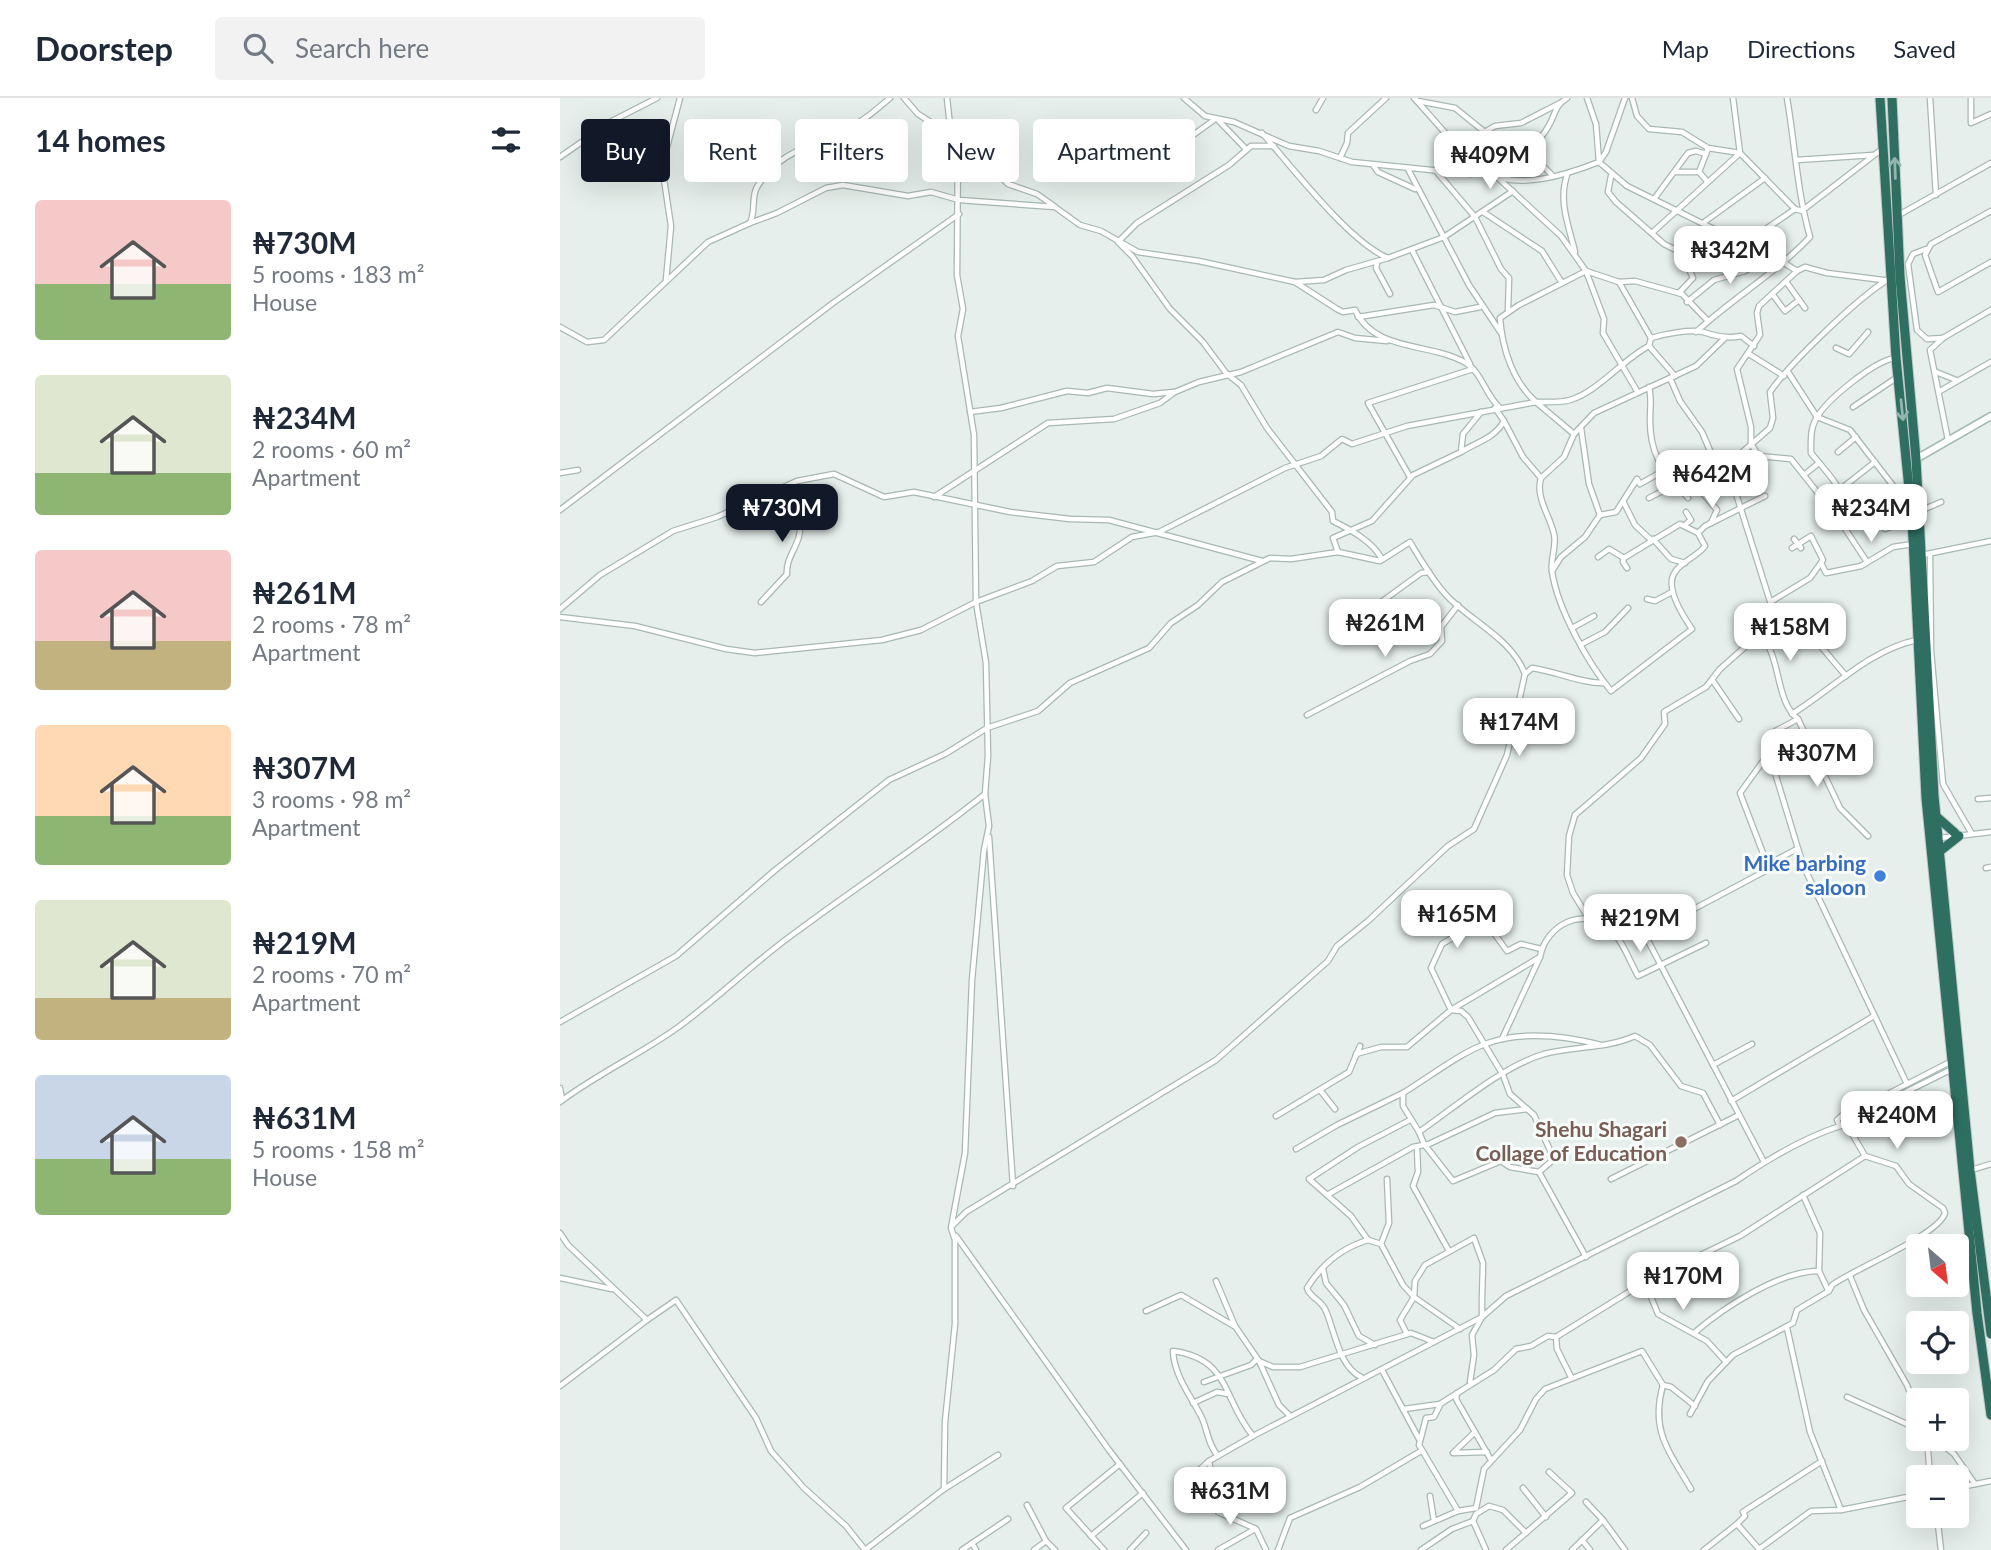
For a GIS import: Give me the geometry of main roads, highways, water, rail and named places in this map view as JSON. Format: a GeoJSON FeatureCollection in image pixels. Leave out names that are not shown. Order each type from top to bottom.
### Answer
{"type":"FeatureCollection","features":[{"type":"Feature","properties":{"kind":"highway"},"geometry":{"type":"LineString","coordinates":[[1880,98],[1896,358],[1912,519],[1922,754],[1934,837],[1951,1066],[1977,1313],[1991,1415]]}},
{"type":"Feature","properties":{"kind":"highway"},"geometry":{"type":"LineString","coordinates":[[1892,98],[1897,217],[1919,511],[1926,554],[1937,817],[1934,837],[1940,851],[1970,1170],[1991,1334]]}},
{"type":"Feature","properties":{"kind":"highway"},"geometry":{"type":"LineString","coordinates":[[1937,817],[1964,834],[1940,851]]}},
{"type":"Feature","properties":{"kind":"place","name":"Mike barbing saloon"},"geometry":{"type":"Point","coordinates":[1880,876]}},
{"type":"Feature","properties":{"kind":"place","name":"Shehu Shagari Collage of Education"},"geometry":{"type":"Point","coordinates":[1681,1142]}}]}
